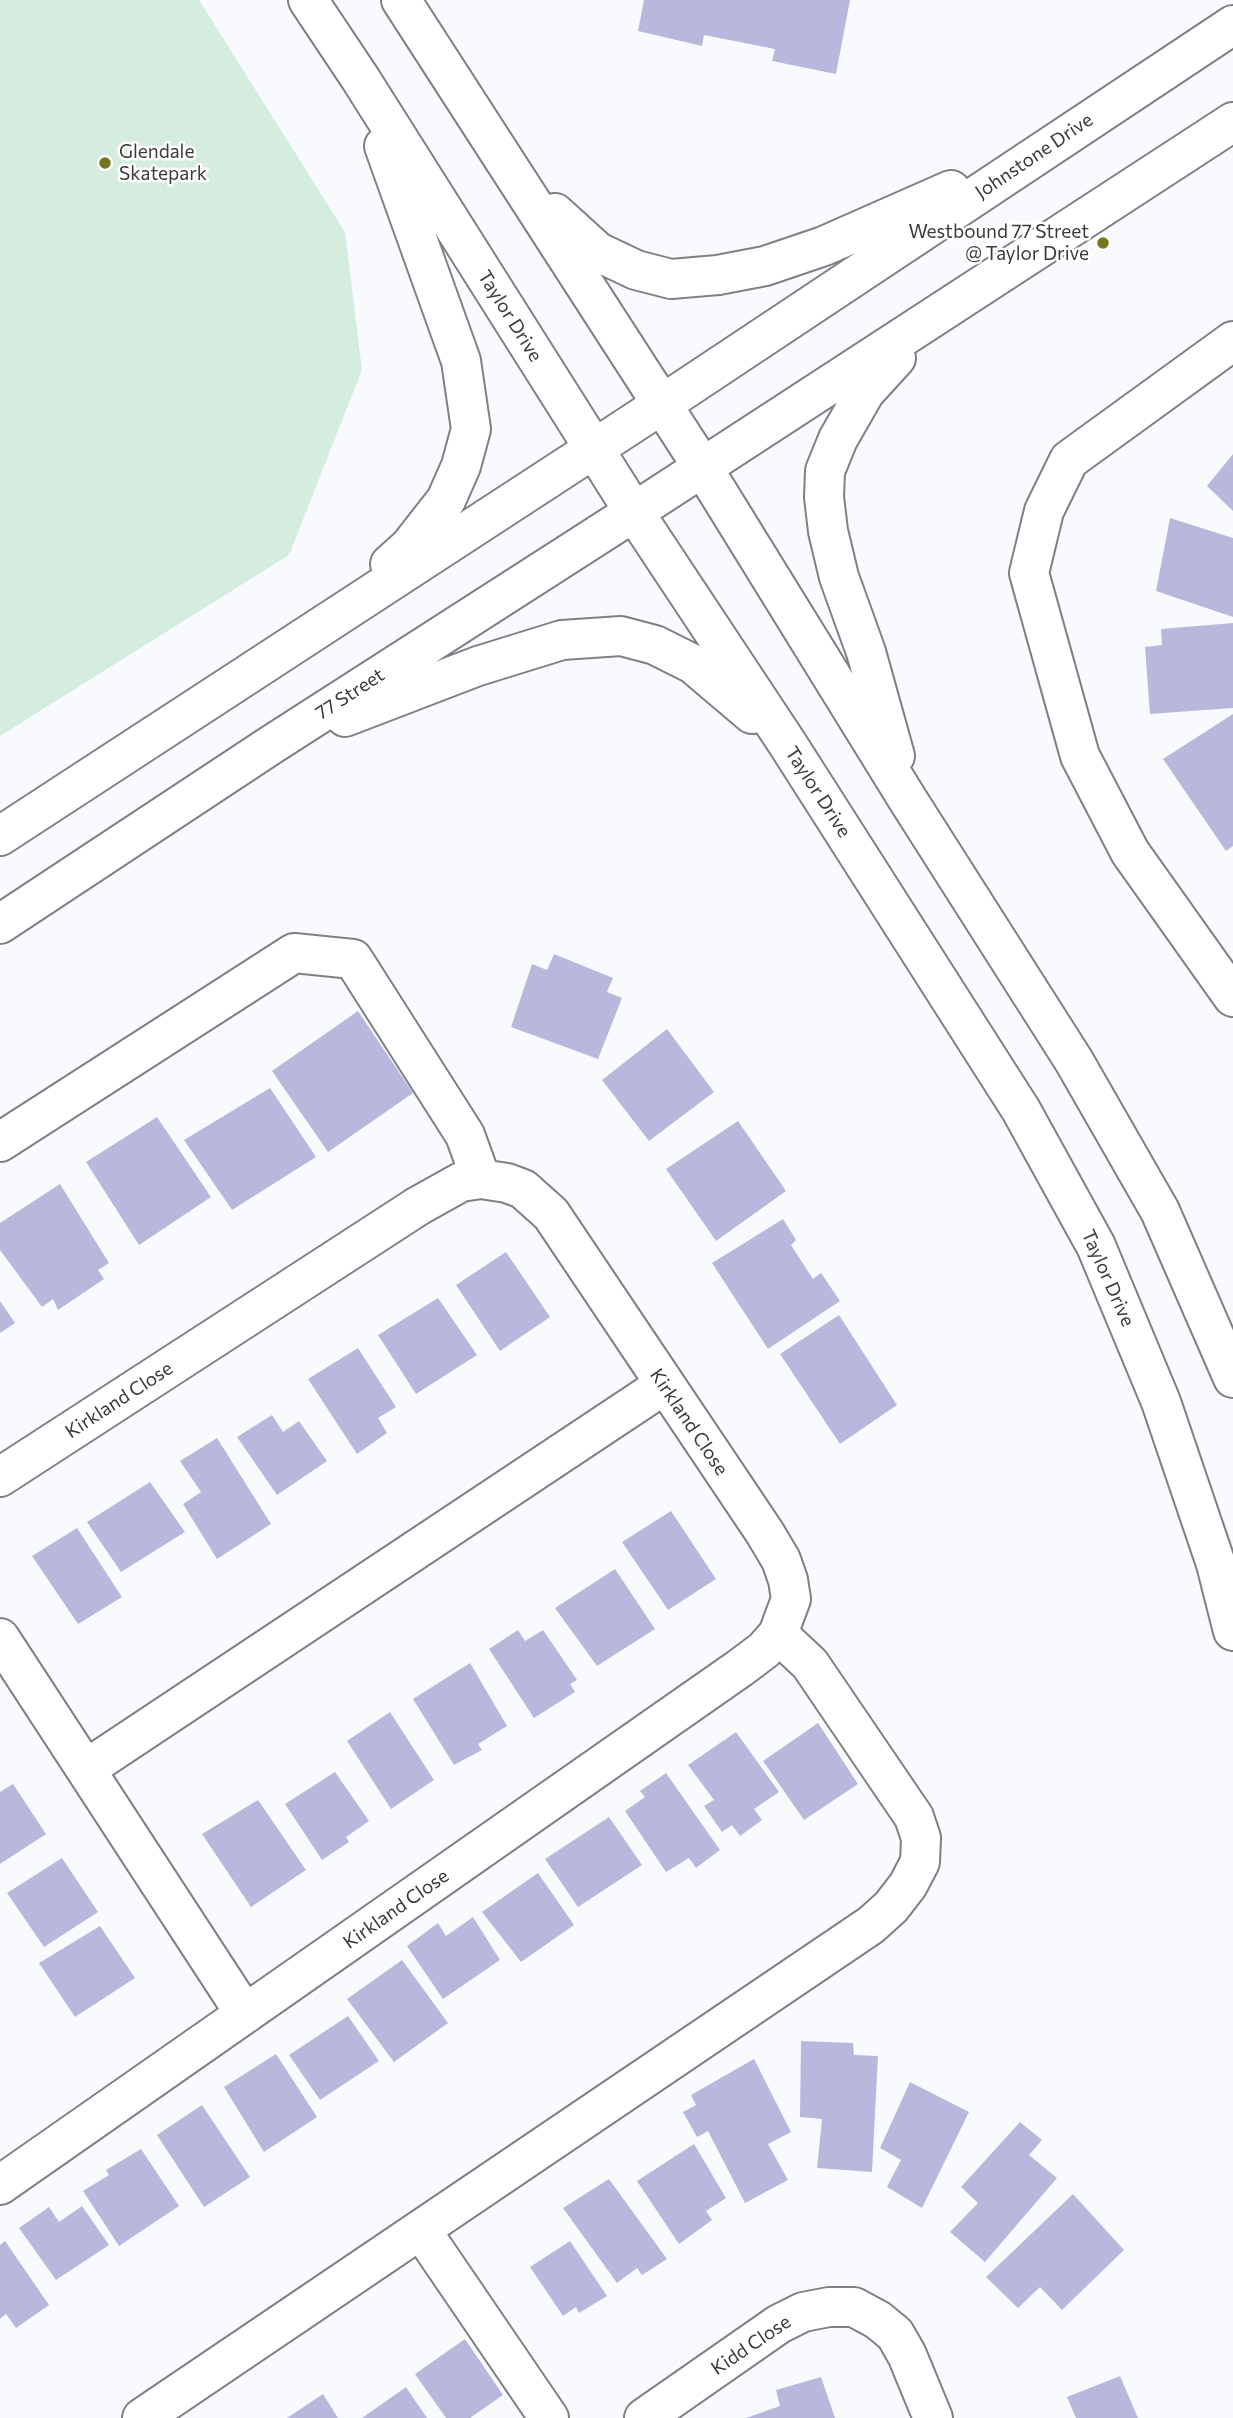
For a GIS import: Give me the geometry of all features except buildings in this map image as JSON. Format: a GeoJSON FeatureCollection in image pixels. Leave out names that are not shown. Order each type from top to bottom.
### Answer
{"type":"FeatureCollection","features":[{"type":"Feature","properties":{"kind":"main road","name":"Taylor Drive"},"geometry":{"type":"LineString","coordinates":[[308,0],[1021,1110],[1096,1246],[1161,1402],[1216,1564],[1233,1631]]}},
{"type":"Feature","properties":{"kind":"main road"},"geometry":{"type":"LineString","coordinates":[[401,0],[703,468],[1073,1061],[1160,1211],[1233,1378]]}},
{"type":"Feature","properties":{"kind":"main road","name":"Johnstone Drive"},"geometry":{"type":"LineString","coordinates":[[661,405],[1233,25]]}},
{"type":"Feature","properties":{"kind":"main road"},"geometry":{"type":"LineString","coordinates":[[318,630],[410,546],[446,500],[461,466],[471,429],[461,361],[360,78]]}},
{"type":"Feature","properties":{"kind":"main road"},"geometry":{"type":"LineString","coordinates":[[703,468],[1233,122]]}},
{"type":"Feature","properties":{"kind":"main road"},"geometry":{"type":"LineString","coordinates":[[516,177],[598,253],[636,270],[671,279],[718,275],[765,266],[824,246],[1049,146]]}},
{"type":"Feature","properties":{"kind":"main road"},"geometry":{"type":"LineString","coordinates":[[908,800],[866,652],[839,577],[828,531],[824,496],[825,471],[833,449],[865,392],[933,318]]}},
{"type":"Feature","properties":{"kind":"main road"},"geometry":{"type":"LineString","coordinates":[[1233,341],[1069,460],[1044,511],[1029,573],[1080,756],[1130,852],[1233,997]]}},
{"type":"Feature","properties":{"kind":"main road"},"geometry":{"type":"LineString","coordinates":[[0,836],[661,405]]}},
{"type":"Feature","properties":{"kind":"main road","name":"77 Street"},"geometry":{"type":"LineString","coordinates":[[0,925],[271,745],[703,468]]}},
{"type":"Feature","properties":{"kind":"main road"},"geometry":{"type":"LineString","coordinates":[[271,745],[502,658],[562,640],[621,636],[655,645],[693,664],[787,743]]}},
{"type":"Feature","properties":{"kind":"main road"},"geometry":{"type":"LineString","coordinates":[[0,1142],[294,953],[353,959],[465,1135],[481,1179]]}},
{"type":"Feature","properties":{"kind":"main road","name":"Kirkland Close"},"geometry":{"type":"LineString","coordinates":[[0,1477],[418,1206],[461,1182],[481,1179],[507,1183],[523,1189],[551,1214],[780,1560],[788,1580],[791,1599],[778,1634],[764,1650],[740,1668],[245,2014],[4,2174]]}},
{"type":"Feature","properties":{"kind":"main road"},"geometry":{"type":"LineString","coordinates":[[86,1769],[664,1385]]}},
{"type":"Feature","properties":{"kind":"main road"},"geometry":{"type":"LineString","coordinates":[[142,2418],[871,1925],[891,1907],[908,1885],[920,1862],[921,1839],[915,1817],[810,1664],[778,1634]]}},
{"type":"Feature","properties":{"kind":"main road"},"geometry":{"type":"LineString","coordinates":[[0,1638],[245,2014]]}},
{"type":"Feature","properties":{"kind":"main road"},"geometry":{"type":"LineString","coordinates":[[421,2230],[549,2418]]}},
{"type":"Feature","properties":{"kind":"main road","name":"Kidd Close"},"geometry":{"type":"LineString","coordinates":[[644,2418],[779,2324],[803,2312],[829,2307],[854,2307],[878,2320],[895,2334],[907,2355],[933,2418]]}},
{"type":"Feature","properties":{"kind":"green space"},"geometry":{"type":"Polygon","coordinates":[[[0,0],[199,0],[345,232],[362,370],[289,555],[0,736],[0,0]]]}},
{"type":"Feature","properties":{"kind":"place","name":"Glendale Skatepark"},"geometry":{"type":"Point","coordinates":[105,163]}},
{"type":"Feature","properties":{"kind":"place","name":"Westbound 77 Street @ Taylor Drive"},"geometry":{"type":"Point","coordinates":[1103,243]}}]}
